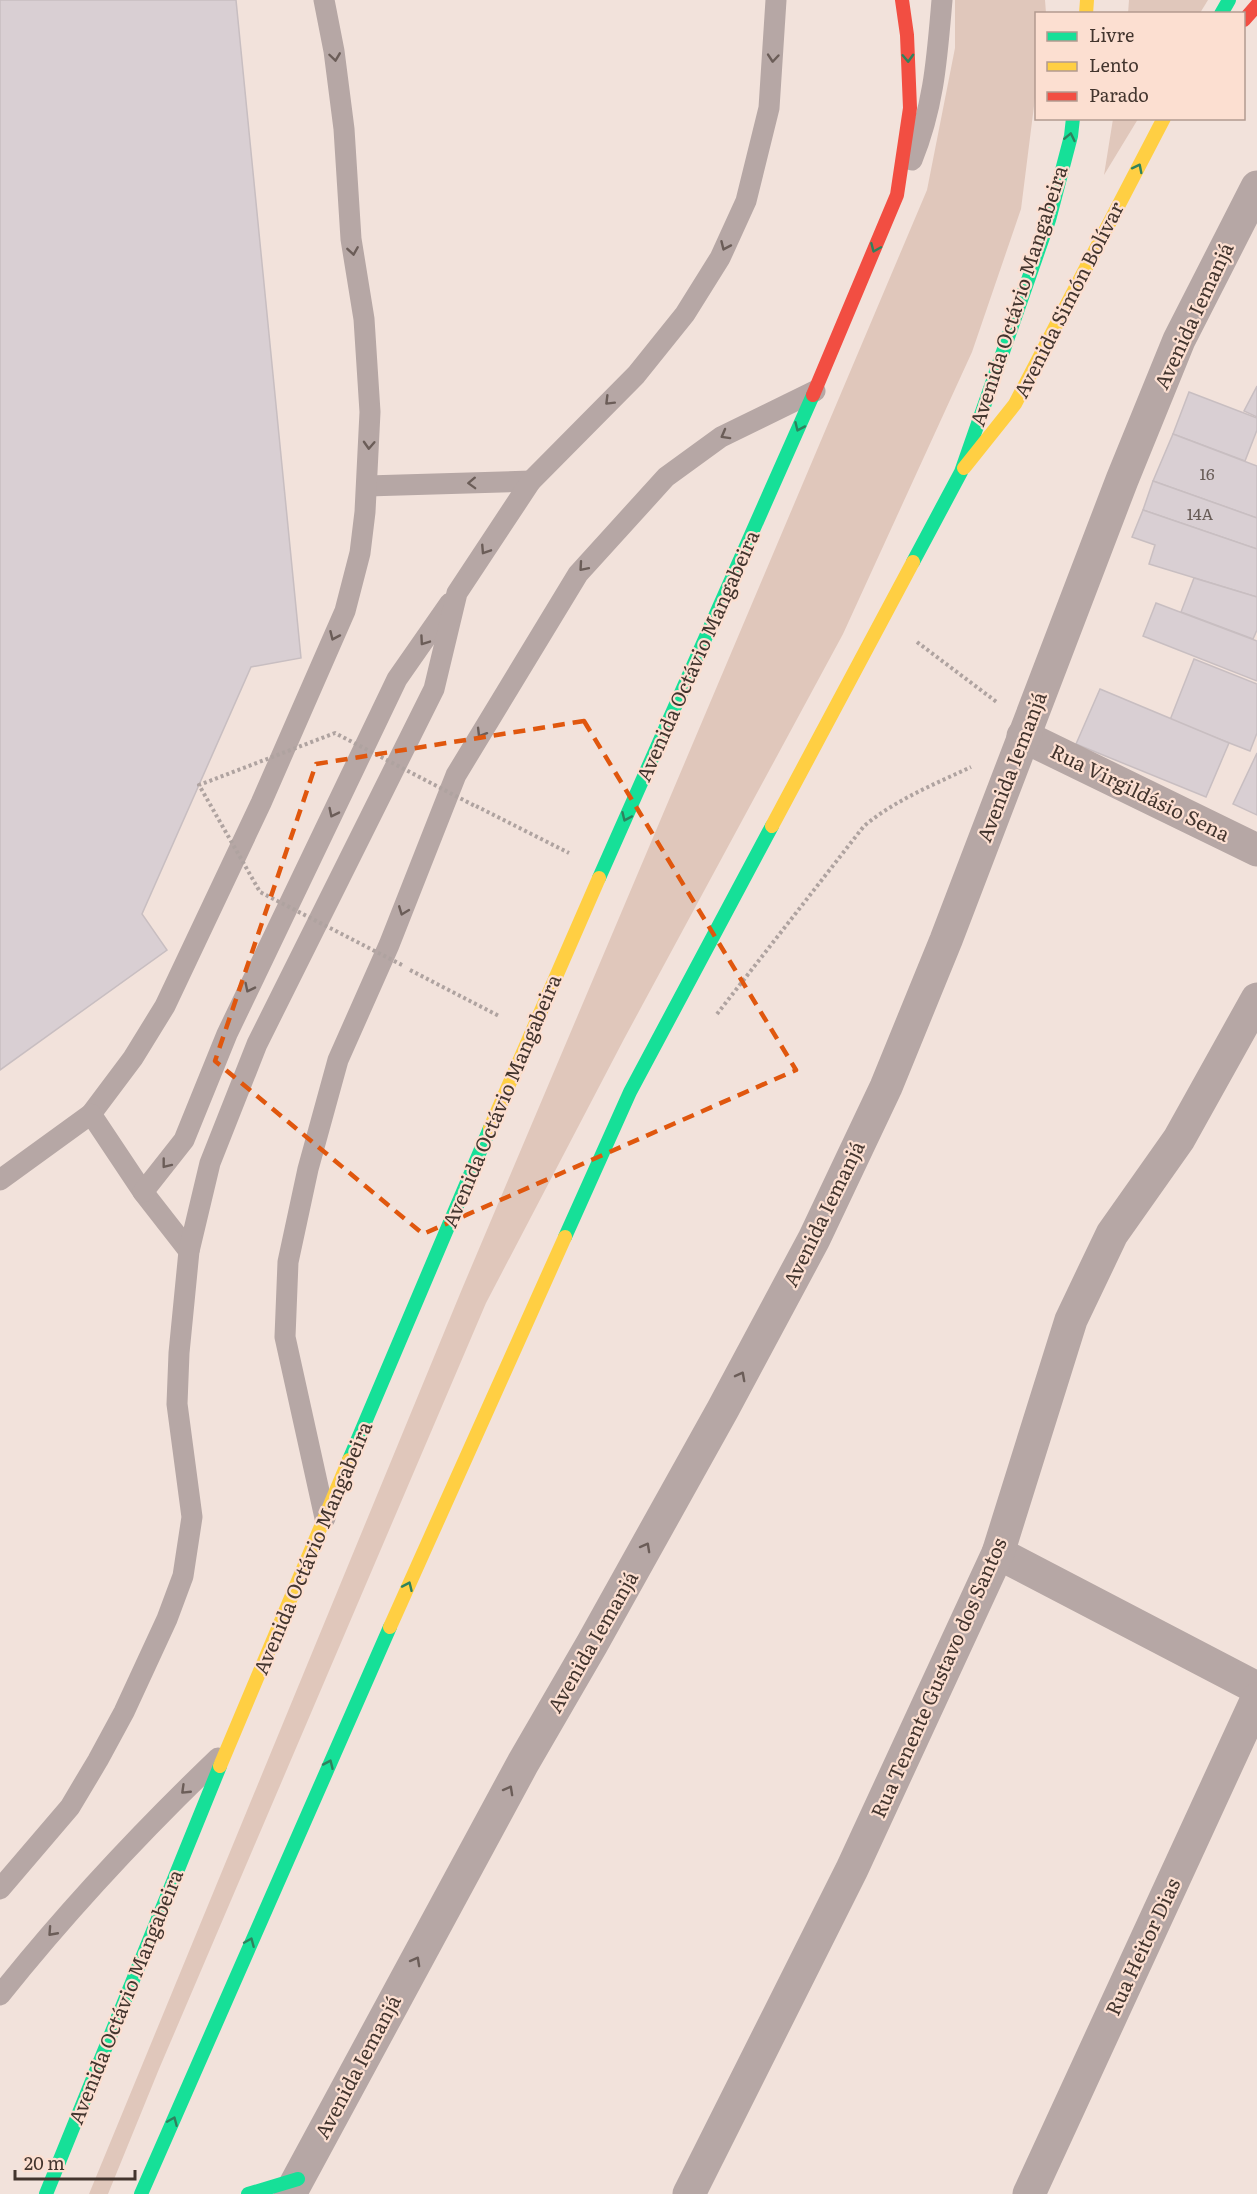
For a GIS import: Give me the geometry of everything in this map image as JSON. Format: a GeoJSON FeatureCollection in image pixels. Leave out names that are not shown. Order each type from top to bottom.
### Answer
{"type":"FeatureCollection","features":[{"type":"Feature","properties":{"kind":"main road","name":"Avenida Octávio Mangabeira"},"geometry":{"type":"LineString","coordinates":[[46,2194],[227,1749],[531,1031],[815,391],[897,195],[910,108],[907,35],[902,0]]}},
{"type":"Feature","properties":{"kind":"main road"},"geometry":{"type":"LineString","coordinates":[[1245,19],[1257,4]]}},
{"type":"Feature","properties":{"kind":"main road","name":"Avenida Octávio Mangabeira"},"geometry":{"type":"LineString","coordinates":[[141,2194],[308,1810],[630,1092],[961,472],[1049,220],[1071,136],[1073,120]]}},
{"type":"Feature","properties":{"kind":"main road","name":"Avenida Simón Bolívar"},"geometry":{"type":"LineString","coordinates":[[961,472],[1015,404],[1163,120]]}},
{"type":"Feature","properties":{"kind":"main road"},"geometry":{"type":"LineString","coordinates":[[248,2194],[294,2186]]}},
{"type":"Feature","properties":{"kind":"street","name":"Avenida Iemanjá"},"geometry":{"type":"LineString","coordinates":[[294,2186],[512,1784],[706,1440],[814,1239],[886,1087],[946,940],[1122,480],[1179,340],[1257,187]]}},
{"type":"Feature","properties":{"kind":"street","name":"Rua Virgildásio Sena"},"geometry":{"type":"LineString","coordinates":[[1025,730],[1257,850]]}},
{"type":"Feature","properties":{"kind":"street","name":"Rua Tenente Gustavo dos Santos"},"geometry":{"type":"LineString","coordinates":[[688,2194],[852,1869],[998,1553],[1071,1320],[1112,1234],[1179,1139],[1257,999]]}},
{"type":"Feature","properties":{"kind":"street"},"geometry":{"type":"LineString","coordinates":[[998,1553],[1257,1688]]}},
{"type":"Feature","properties":{"kind":"street","name":"Rua Heitor Dias"},"geometry":{"type":"LineString","coordinates":[[1029,2194],[1257,1699]]}},
{"type":"Feature","properties":{"kind":"lane"},"geometry":{"type":"LineString","coordinates":[[0,1180],[91,1114],[133,1058],[165,1006],[261,803],[345,611],[360,553],[367,486],[370,412],[364,319],[351,239],[344,129],[334,51],[324,0]]}},
{"type":"Feature","properties":{"kind":"lane"},"geometry":{"type":"LineString","coordinates":[[143,1192],[184,1140],[227,1034],[397,679],[531,481],[636,375],[685,314],[720,258],[746,201],[769,108],[776,0]]}},
{"type":"Feature","properties":{"kind":"lane"},"geometry":{"type":"LineString","coordinates":[[897,195],[924,132],[935,80],[942,0]]}},
{"type":"Feature","properties":{"kind":"lane"},"geometry":{"type":"LineString","coordinates":[[325,1519],[285,1337],[288,1262],[308,1169],[338,1060],[389,945],[456,775],[578,574],[666,477],[721,437],[815,391]]}},
{"type":"Feature","properties":{"kind":"lane"},"geometry":{"type":"LineString","coordinates":[[367,486],[531,481]]}},
{"type":"Feature","properties":{"kind":"lane"},"geometry":{"type":"LineString","coordinates":[[0,1889],[70,1807],[98,1760],[124,1712],[167,1619],[183,1576],[192,1517],[177,1404],[179,1353],[189,1251],[210,1162],[257,1044],[434,689],[457,593]]}},
{"type":"Feature","properties":{"kind":"lane"},"geometry":{"type":"LineString","coordinates":[[227,1034],[257,1044]]}},
{"type":"Feature","properties":{"kind":"lane"},"geometry":{"type":"LineString","coordinates":[[198,1107],[226,1125]]}},
{"type":"Feature","properties":{"kind":"lane"},"geometry":{"type":"LineString","coordinates":[[91,1114],[143,1192],[189,1251]]}},
{"type":"Feature","properties":{"kind":"lane"},"geometry":{"type":"LineString","coordinates":[[0,1995],[32,1954],[149,1825],[227,1749]]}},
{"type":"Feature","properties":{"kind":"path"},"geometry":{"type":"LineString","coordinates":[[917,642],[1025,730]]}},
{"type":"Feature","properties":{"kind":"path"},"geometry":{"type":"LineString","coordinates":[[501,1017],[260,892],[200,785],[335,733],[577,858]]}},
{"type":"Feature","properties":{"kind":"path"},"geometry":{"type":"LineString","coordinates":[[716,1016],[873,817],[974,766]]}},
{"type":"Feature","properties":{"kind":"highlighted area"},"geometry":{"type":"Polygon","coordinates":[[[584,721],[796,1070],[423,1234],[215,1061],[316,764],[584,721]]]}},
{"type":"Feature","properties":{"kind":"shaded area"},"geometry":{"type":"Polygon","coordinates":[[[955,0],[1045,0],[1046,12],[1035,12],[1035,98],[1021,209],[972,352],[843,634],[624,1039],[486,1303],[159,2069],[108,2194],[89,2194],[462,1289],[927,190],[955,48],[955,0]]]}},
{"type":"Feature","properties":{"kind":"shaded area"},"geometry":{"type":"Polygon","coordinates":[[[1129,0],[1208,0],[1201,12],[1128,12],[1129,0]]]}},
{"type":"Feature","properties":{"kind":"shaded area"},"geometry":{"type":"Polygon","coordinates":[[[1113,120],[1137,120],[1104,175],[1113,120]]]}},
{"type":"Feature","properties":{"kind":"building"},"geometry":{"type":"Polygon","coordinates":[[[0,0],[236,0],[301,658],[251,667],[142,914],[167,950],[0,1070],[0,0]]]}},
{"type":"Feature","properties":{"kind":"building"},"geometry":{"type":"Polygon","coordinates":[[[1257,386],[1257,417],[1244,411],[1257,386]]]}},
{"type":"Feature","properties":{"kind":"building"},"geometry":{"type":"Polygon","coordinates":[[[1189,392],[1257,418],[1257,430],[1245,461],[1173,434],[1189,392]]]}},
{"type":"Feature","properties":{"kind":"building"},"geometry":{"type":"Polygon","coordinates":[[[1173,434],[1257,466],[1257,518],[1153,481],[1173,434]]]}},
{"type":"Feature","properties":{"kind":"building"},"geometry":{"type":"Polygon","coordinates":[[[1153,481],[1257,518],[1257,549],[1143,510],[1153,481]]]}},
{"type":"Feature","properties":{"kind":"building"},"geometry":{"type":"Polygon","coordinates":[[[1143,510],[1257,549],[1257,597],[1149,564],[1155,545],[1132,537],[1143,510]]]}},
{"type":"Feature","properties":{"kind":"building"},"geometry":{"type":"Polygon","coordinates":[[[1194,578],[1257,597],[1257,630],[1253,639],[1181,612],[1194,578]]]}},
{"type":"Feature","properties":{"kind":"building"},"geometry":{"type":"Polygon","coordinates":[[[1156,603],[1257,641],[1257,681],[1143,636],[1156,603]]]}},
{"type":"Feature","properties":{"kind":"building"},"geometry":{"type":"Polygon","coordinates":[[[1194,659],[1257,684],[1257,733],[1250,751],[1170,720],[1194,659]]]}},
{"type":"Feature","properties":{"kind":"building"},"geometry":{"type":"Polygon","coordinates":[[[1100,689],[1229,743],[1206,797],[1076,744],[1100,689]]]}},
{"type":"Feature","properties":{"kind":"building"},"geometry":{"type":"Polygon","coordinates":[[[1257,753],[1257,815],[1233,804],[1257,753]]]}},
{"type":"Feature","properties":{"kind":"traffic: fast"},"geometry":{"type":"LineString","coordinates":[[1222,12],[1229,0]]}},
{"type":"Feature","properties":{"kind":"traffic: fast"},"geometry":{"type":"LineString","coordinates":[[913,562],[961,472],[1049,220],[1071,136],[1073,120]]}},
{"type":"Feature","properties":{"kind":"traffic: fast"},"geometry":{"type":"LineString","coordinates":[[599,878],[813,395]]}},
{"type":"Feature","properties":{"kind":"traffic: fast"},"geometry":{"type":"LineString","coordinates":[[565,1237],[630,1092],[772,826]]}},
{"type":"Feature","properties":{"kind":"traffic: fast"},"geometry":{"type":"LineString","coordinates":[[349,1460],[490,1128]]}},
{"type":"Feature","properties":{"kind":"traffic: fast"},"geometry":{"type":"LineString","coordinates":[[141,2194],[390,1627]]}},
{"type":"Feature","properties":{"kind":"traffic: fast"},"geometry":{"type":"LineString","coordinates":[[46,2194],[220,1766]]}},
{"type":"Feature","properties":{"kind":"traffic: fast"},"geometry":{"type":"LineString","coordinates":[[248,2194],[298,2179]]}},
{"type":"Feature","properties":{"kind":"traffic: slow"},"geometry":{"type":"LineString","coordinates":[[1086,12],[1087,0]]}},
{"type":"Feature","properties":{"kind":"traffic: slow"},"geometry":{"type":"LineString","coordinates":[[964,468],[1015,404],[1163,120]]}},
{"type":"Feature","properties":{"kind":"traffic: slow"},"geometry":{"type":"LineString","coordinates":[[772,826],[913,562]]}},
{"type":"Feature","properties":{"kind":"traffic: slow"},"geometry":{"type":"LineString","coordinates":[[490,1128],[599,878]]}},
{"type":"Feature","properties":{"kind":"traffic: slow"},"geometry":{"type":"LineString","coordinates":[[390,1627],[565,1237]]}},
{"type":"Feature","properties":{"kind":"traffic: slow"},"geometry":{"type":"LineString","coordinates":[[220,1766],[349,1460]]}},
{"type":"Feature","properties":{"kind":"traffic: jam"},"geometry":{"type":"LineString","coordinates":[[813,395],[897,195],[910,108],[907,35],[902,0]]}},
{"type":"Feature","properties":{"kind":"traffic: jam"},"geometry":{"type":"LineString","coordinates":[[1245,19],[1257,5]]}}]}
